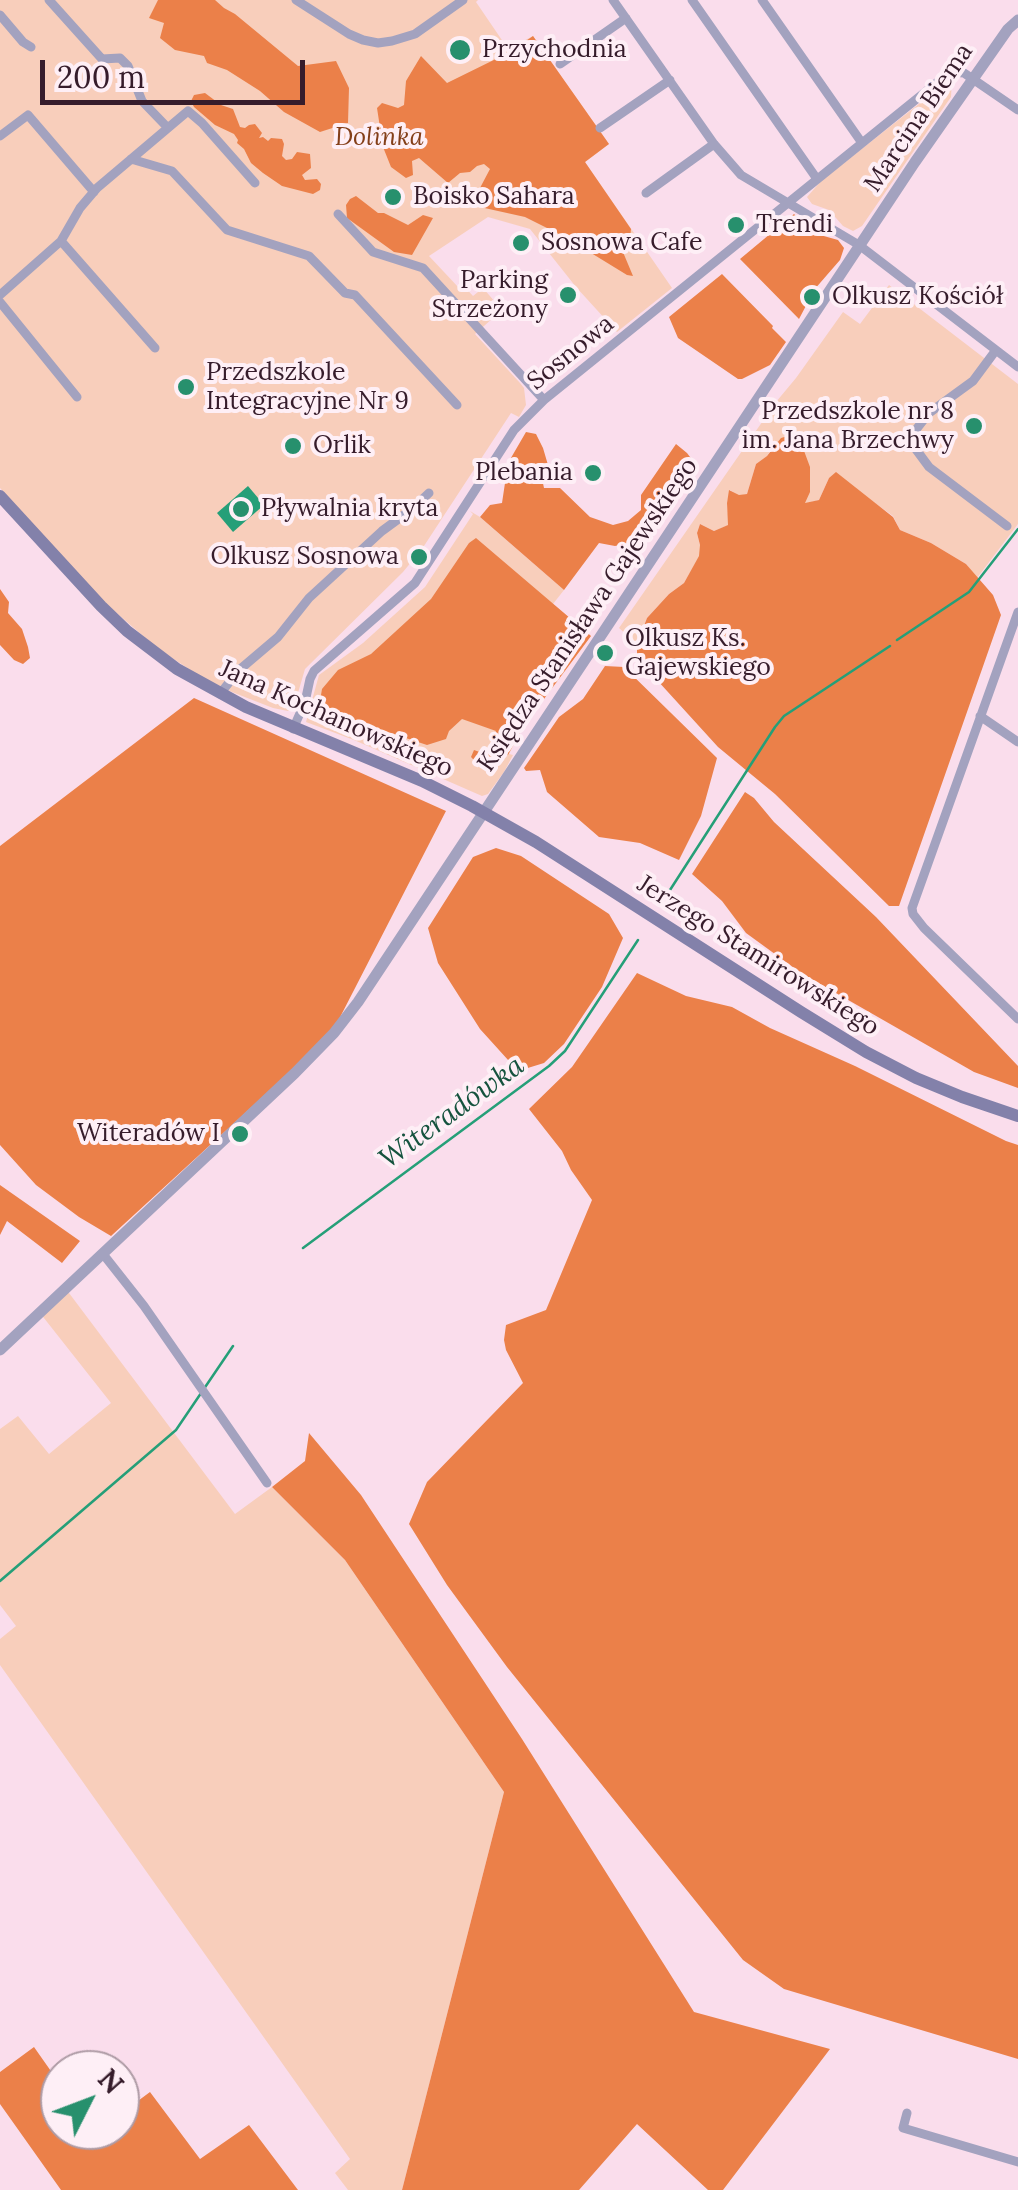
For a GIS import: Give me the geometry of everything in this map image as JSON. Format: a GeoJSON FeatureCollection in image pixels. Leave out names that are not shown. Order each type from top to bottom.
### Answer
{"type":"FeatureCollection","features":[{"type":"Feature","properties":{"kind":"main road","name":"Jana Kochanowskiego"},"geometry":{"type":"LineString","coordinates":[[0,496],[101,606],[177,669],[294,729],[422,781],[484,812]]}},
{"type":"Feature","properties":{"kind":"main road","name":"Jerzego Stamirowskiego"},"geometry":{"type":"LineString","coordinates":[[484,812],[866,1052],[916,1078],[1018,1116]]}},
{"type":"Feature","properties":{"kind":"street"},"geometry":{"type":"LineString","coordinates":[[49,0],[102,59],[120,58],[128,66],[142,101],[168,128]]}},
{"type":"Feature","properties":{"kind":"street"},"geometry":{"type":"LineString","coordinates":[[296,0],[349,34],[378,43],[415,34],[463,0]]}},
{"type":"Feature","properties":{"kind":"street"},"geometry":{"type":"LineString","coordinates":[[613,0],[740,175],[859,245],[1018,367]]}},
{"type":"Feature","properties":{"kind":"street"},"geometry":{"type":"LineString","coordinates":[[692,0],[817,179]]}},
{"type":"Feature","properties":{"kind":"street"},"geometry":{"type":"LineString","coordinates":[[762,0],[862,143]]}},
{"type":"Feature","properties":{"kind":"street"},"geometry":{"type":"LineString","coordinates":[[0,15],[31,47]]}},
{"type":"Feature","properties":{"kind":"street"},"geometry":{"type":"LineString","coordinates":[[560,64],[626,18]]}},
{"type":"Feature","properties":{"kind":"street","name":"Marcina Biema"},"geometry":{"type":"LineString","coordinates":[[859,245],[1018,20]]}},
{"type":"Feature","properties":{"kind":"street","name":"Sosnowa"},"geometry":{"type":"LineString","coordinates":[[294,729],[314,671],[415,583],[514,430],[544,400],[950,72],[964,73],[973,79]]}},
{"type":"Feature","properties":{"kind":"street"},"geometry":{"type":"LineString","coordinates":[[973,79],[1018,110]]}},
{"type":"Feature","properties":{"kind":"street"},"geometry":{"type":"LineString","coordinates":[[600,128],[670,80]]}},
{"type":"Feature","properties":{"kind":"street"},"geometry":{"type":"LineString","coordinates":[[78,396],[0,299],[62,240],[94,192],[188,110],[255,183]]}},
{"type":"Feature","properties":{"kind":"street"},"geometry":{"type":"LineString","coordinates":[[0,136],[28,115],[94,192]]}},
{"type":"Feature","properties":{"kind":"street"},"geometry":{"type":"LineString","coordinates":[[646,193],[714,144]]}},
{"type":"Feature","properties":{"kind":"street"},"geometry":{"type":"LineString","coordinates":[[131,159],[172,171],[227,230],[308,256],[345,293],[354,295],[458,406]]}},
{"type":"Feature","properties":{"kind":"street"},"geometry":{"type":"LineString","coordinates":[[338,214],[372,252],[423,268],[544,400]]}},
{"type":"Feature","properties":{"kind":"street"},"geometry":{"type":"LineString","coordinates":[[62,240],[155,348]]}},
{"type":"Feature","properties":{"kind":"street","name":"Księdza Stanisława Gajewskiego"},"geometry":{"type":"LineString","coordinates":[[0,1350],[294,1073],[358,1002],[859,245]]}},
{"type":"Feature","properties":{"kind":"street"},"geometry":{"type":"LineString","coordinates":[[996,350],[973,380],[929,413],[911,436],[912,444],[929,466],[1007,526]]}},
{"type":"Feature","properties":{"kind":"street"},"geometry":{"type":"LineString","coordinates":[[220,694],[238,671],[278,637],[309,598],[429,493]]}},
{"type":"Feature","properties":{"kind":"street"},"geometry":{"type":"LineString","coordinates":[[1018,612],[912,908],[924,928],[1018,1018]]}},
{"type":"Feature","properties":{"kind":"street"},"geometry":{"type":"LineString","coordinates":[[980,716],[1018,742]]}},
{"type":"Feature","properties":{"kind":"street"},"geometry":{"type":"LineString","coordinates":[[103,1254],[144,1306],[267,1483]]}},
{"type":"Feature","properties":{"kind":"street"},"geometry":{"type":"LineString","coordinates":[[907,2113],[904,2128],[1018,2162]]}},
{"type":"Feature","properties":{"kind":"green space","name":"Dolinka"},"geometry":{"type":"Polygon","coordinates":[[[0,0],[478,0],[508,49],[533,36],[609,144],[585,162],[672,288],[617,332],[530,229],[488,217],[429,256],[459,288],[463,285],[473,296],[483,288],[502,310],[475,334],[524,388],[526,405],[519,417],[511,413],[403,572],[305,669],[293,710],[273,708],[232,692],[157,648],[105,603],[0,488],[0,0]]]}},
{"type":"Feature","properties":{"kind":"green space"},"geometry":{"type":"Polygon","coordinates":[[[952,78],[951,97],[862,226],[853,231],[829,210],[812,204],[807,197],[822,180],[952,78]]]}},
{"type":"Feature","properties":{"kind":"green space"},"geometry":{"type":"Polygon","coordinates":[[[889,285],[1018,384],[1018,524],[977,578],[966,564],[900,530],[893,516],[829,478],[819,500],[804,504],[774,445],[756,464],[747,494],[739,496],[730,490],[729,525],[714,531],[700,524],[700,556],[684,583],[647,618],[637,644],[619,628],[776,402],[843,312],[860,324],[889,285]]]}},
{"type":"Feature","properties":{"kind":"green space"},"geometry":{"type":"Polygon","coordinates":[[[470,511],[564,590],[553,604],[591,636],[523,727],[504,772],[488,794],[482,796],[306,722],[319,675],[363,643],[425,587],[473,514],[470,511]]]}},
{"type":"Feature","properties":{"kind":"green space"},"geometry":{"type":"Polygon","coordinates":[[[66,1289],[235,1514],[272,1487],[345,1560],[504,1792],[402,2190],[348,2190],[335,2173],[350,2159],[0,1665],[0,1639],[16,1626],[0,1605],[0,1429],[18,1416],[49,1454],[111,1403],[40,1313],[66,1289]]]}},
{"type":"Feature","properties":{"kind":"shaded area"},"geometry":{"type":"Polygon","coordinates":[[[158,0],[215,0],[298,66],[336,61],[349,88],[348,123],[320,132],[284,112],[227,70],[207,63],[204,56],[175,50],[160,38],[164,23],[149,18],[158,0]]]}},
{"type":"Feature","properties":{"kind":"shaded area"},"geometry":{"type":"Polygon","coordinates":[[[533,36],[609,144],[585,162],[631,229],[630,239],[620,245],[633,276],[525,217],[471,205],[490,169],[484,164],[460,173],[448,183],[419,158],[412,161],[413,175],[406,178],[391,167],[383,147],[377,108],[382,103],[398,108],[404,105],[406,81],[421,56],[447,83],[510,52],[533,36]]]}},
{"type":"Feature","properties":{"kind":"shaded area"},"geometry":{"type":"Polygon","coordinates":[[[205,93],[233,109],[240,127],[255,124],[262,133],[259,138],[282,139],[282,156],[286,160],[297,152],[310,154],[311,168],[302,175],[305,180],[317,179],[320,190],[313,194],[282,186],[251,163],[234,134],[215,125],[194,107],[194,95],[205,93]]]}},
{"type":"Feature","properties":{"kind":"shaded area"},"geometry":{"type":"Polygon","coordinates":[[[356,196],[378,213],[408,225],[423,215],[433,218],[412,255],[394,252],[347,218],[346,205],[356,196]]]}},
{"type":"Feature","properties":{"kind":"shaded area"},"geometry":{"type":"Polygon","coordinates":[[[794,214],[813,233],[838,240],[844,248],[840,260],[807,298],[799,319],[740,259],[794,214]]]}},
{"type":"Feature","properties":{"kind":"shaded area"},"geometry":{"type":"Polygon","coordinates":[[[722,274],[786,342],[770,365],[742,379],[678,338],[669,317],[722,274]]]}},
{"type":"Feature","properties":{"kind":"shaded area"},"geometry":{"type":"Polygon","coordinates":[[[526,432],[536,434],[543,448],[548,465],[541,474],[544,488],[560,488],[590,517],[613,525],[628,521],[641,510],[641,495],[676,444],[693,461],[634,542],[615,546],[599,543],[564,590],[480,517],[490,505],[502,503],[508,463],[526,432]]]}},
{"type":"Feature","properties":{"kind":"shaded area"},"geometry":{"type":"Polygon","coordinates":[[[791,435],[800,440],[810,467],[810,492],[805,503],[819,500],[836,472],[893,517],[900,530],[966,564],[993,595],[1001,615],[899,906],[889,906],[775,794],[718,747],[637,658],[637,644],[647,618],[684,583],[699,556],[700,524],[714,531],[728,525],[729,490],[747,494],[756,464],[781,438],[791,435]]]}},
{"type":"Feature","properties":{"kind":"shaded area","name":"Pływalnia kryta"},"geometry":{"type":"Polygon","coordinates":[[[248,486],[264,505],[233,532],[217,513],[248,486]]]}},
{"type":"Feature","properties":{"kind":"shaded area"},"geometry":{"type":"Polygon","coordinates":[[[476,538],[591,636],[523,727],[508,755],[477,763],[471,757],[474,750],[488,755],[496,731],[462,719],[446,739],[427,745],[327,712],[320,701],[322,689],[338,670],[371,654],[431,599],[476,538]]]}},
{"type":"Feature","properties":{"kind":"shaded area"},"geometry":{"type":"Polygon","coordinates":[[[0,589],[9,602],[8,613],[22,629],[28,647],[30,658],[23,664],[0,645],[0,589]]]}},
{"type":"Feature","properties":{"kind":"shaded area"},"geometry":{"type":"Polygon","coordinates":[[[605,666],[624,667],[717,758],[701,816],[679,860],[640,843],[599,837],[547,792],[540,770],[524,768],[559,717],[583,699],[605,666]]]}},
{"type":"Feature","properties":{"kind":"shaded area"},"geometry":{"type":"Polygon","coordinates":[[[194,698],[446,811],[335,1027],[111,1236],[36,1185],[0,1145],[0,846],[194,698]]]}},
{"type":"Feature","properties":{"kind":"shaded area"},"geometry":{"type":"Polygon","coordinates":[[[745,792],[876,917],[1018,1066],[1018,1088],[974,1072],[801,973],[746,933],[722,901],[692,874],[745,792]]]}},
{"type":"Feature","properties":{"kind":"shaded area"},"geometry":{"type":"Polygon","coordinates":[[[496,848],[521,856],[609,914],[623,938],[602,987],[564,1044],[544,1063],[518,1071],[480,1029],[438,963],[428,928],[473,857],[496,848]]]}},
{"type":"Feature","properties":{"kind":"shaded area"},"geometry":{"type":"Polygon","coordinates":[[[637,973],[686,996],[732,1007],[1018,1145],[1018,2059],[784,1989],[743,1960],[507,1667],[447,1585],[409,1524],[427,1482],[523,1383],[506,1350],[506,1325],[546,1310],[592,1200],[562,1151],[529,1109],[572,1067],[637,973]]]}},
{"type":"Feature","properties":{"kind":"shaded area"},"geometry":{"type":"Polygon","coordinates":[[[0,1185],[80,1241],[62,1263],[7,1221],[0,1235],[0,1185]]]}},
{"type":"Feature","properties":{"kind":"shaded area"},"geometry":{"type":"Polygon","coordinates":[[[309,1433],[361,1495],[522,1739],[694,2012],[830,2049],[723,2190],[708,2190],[637,2124],[579,2190],[402,2190],[504,1792],[345,1560],[272,1487],[305,1461],[309,1433]]]}},
{"type":"Feature","properties":{"kind":"shaded area"},"geometry":{"type":"Polygon","coordinates":[[[34,2047],[40,2056],[40,2150],[140,2150],[140,2099],[150,2092],[200,2159],[249,2125],[298,2190],[61,2190],[0,2104],[0,2072],[34,2047]]]}},
{"type":"Feature","properties":{"kind":"waterway","name":"Witeradówka"},"geometry":{"type":"LineString","coordinates":[[897,640],[969,592],[1018,529]]}},
{"type":"Feature","properties":{"kind":"waterway","name":"Witeradówka"},"geometry":{"type":"LineString","coordinates":[[670,890],[784,716],[890,646]]}},
{"type":"Feature","properties":{"kind":"waterway","name":"Witeradówka"},"geometry":{"type":"LineString","coordinates":[[303,1248],[549,1066],[565,1051],[638,940]]}},
{"type":"Feature","properties":{"kind":"waterway","name":"Witeradówka"},"geometry":{"type":"LineString","coordinates":[[0,1581],[176,1430],[233,1346]]}},
{"type":"Feature","properties":{"kind":"place","name":"Przychodnia"},"geometry":{"type":"Point","coordinates":[460,50]}},
{"type":"Feature","properties":{"kind":"place","name":"Boisko Sahara"},"geometry":{"type":"Point","coordinates":[393,197]}},
{"type":"Feature","properties":{"kind":"place","name":"Trendi"},"geometry":{"type":"Point","coordinates":[736,225]}},
{"type":"Feature","properties":{"kind":"place","name":"Sosnowa Cafe"},"geometry":{"type":"Point","coordinates":[521,243]}},
{"type":"Feature","properties":{"kind":"place","name":"Parking Strzeżony"},"geometry":{"type":"Point","coordinates":[568,295]}},
{"type":"Feature","properties":{"kind":"place","name":"Olkusz Kościół"},"geometry":{"type":"Point","coordinates":[812,297]}},
{"type":"Feature","properties":{"kind":"place","name":"Przedszkole Integracyjne Nr 9"},"geometry":{"type":"Point","coordinates":[186,387]}},
{"type":"Feature","properties":{"kind":"place","name":"Przedszkole nr 8 im. Jana Brzechwy"},"geometry":{"type":"Point","coordinates":[974,426]}},
{"type":"Feature","properties":{"kind":"place","name":"Orlik"},"geometry":{"type":"Point","coordinates":[293,446]}},
{"type":"Feature","properties":{"kind":"place","name":"Plebania"},"geometry":{"type":"Point","coordinates":[593,473]}},
{"type":"Feature","properties":{"kind":"place","name":"Pływalnia kryta"},"geometry":{"type":"Point","coordinates":[241,509]}},
{"type":"Feature","properties":{"kind":"place","name":"Olkusz Sosnowa"},"geometry":{"type":"Point","coordinates":[419,557]}},
{"type":"Feature","properties":{"kind":"place","name":"Olkusz Ks. Gajewskiego"},"geometry":{"type":"Point","coordinates":[605,653]}},
{"type":"Feature","properties":{"kind":"place","name":"Witeradów I"},"geometry":{"type":"Point","coordinates":[240,1134]}}]}
